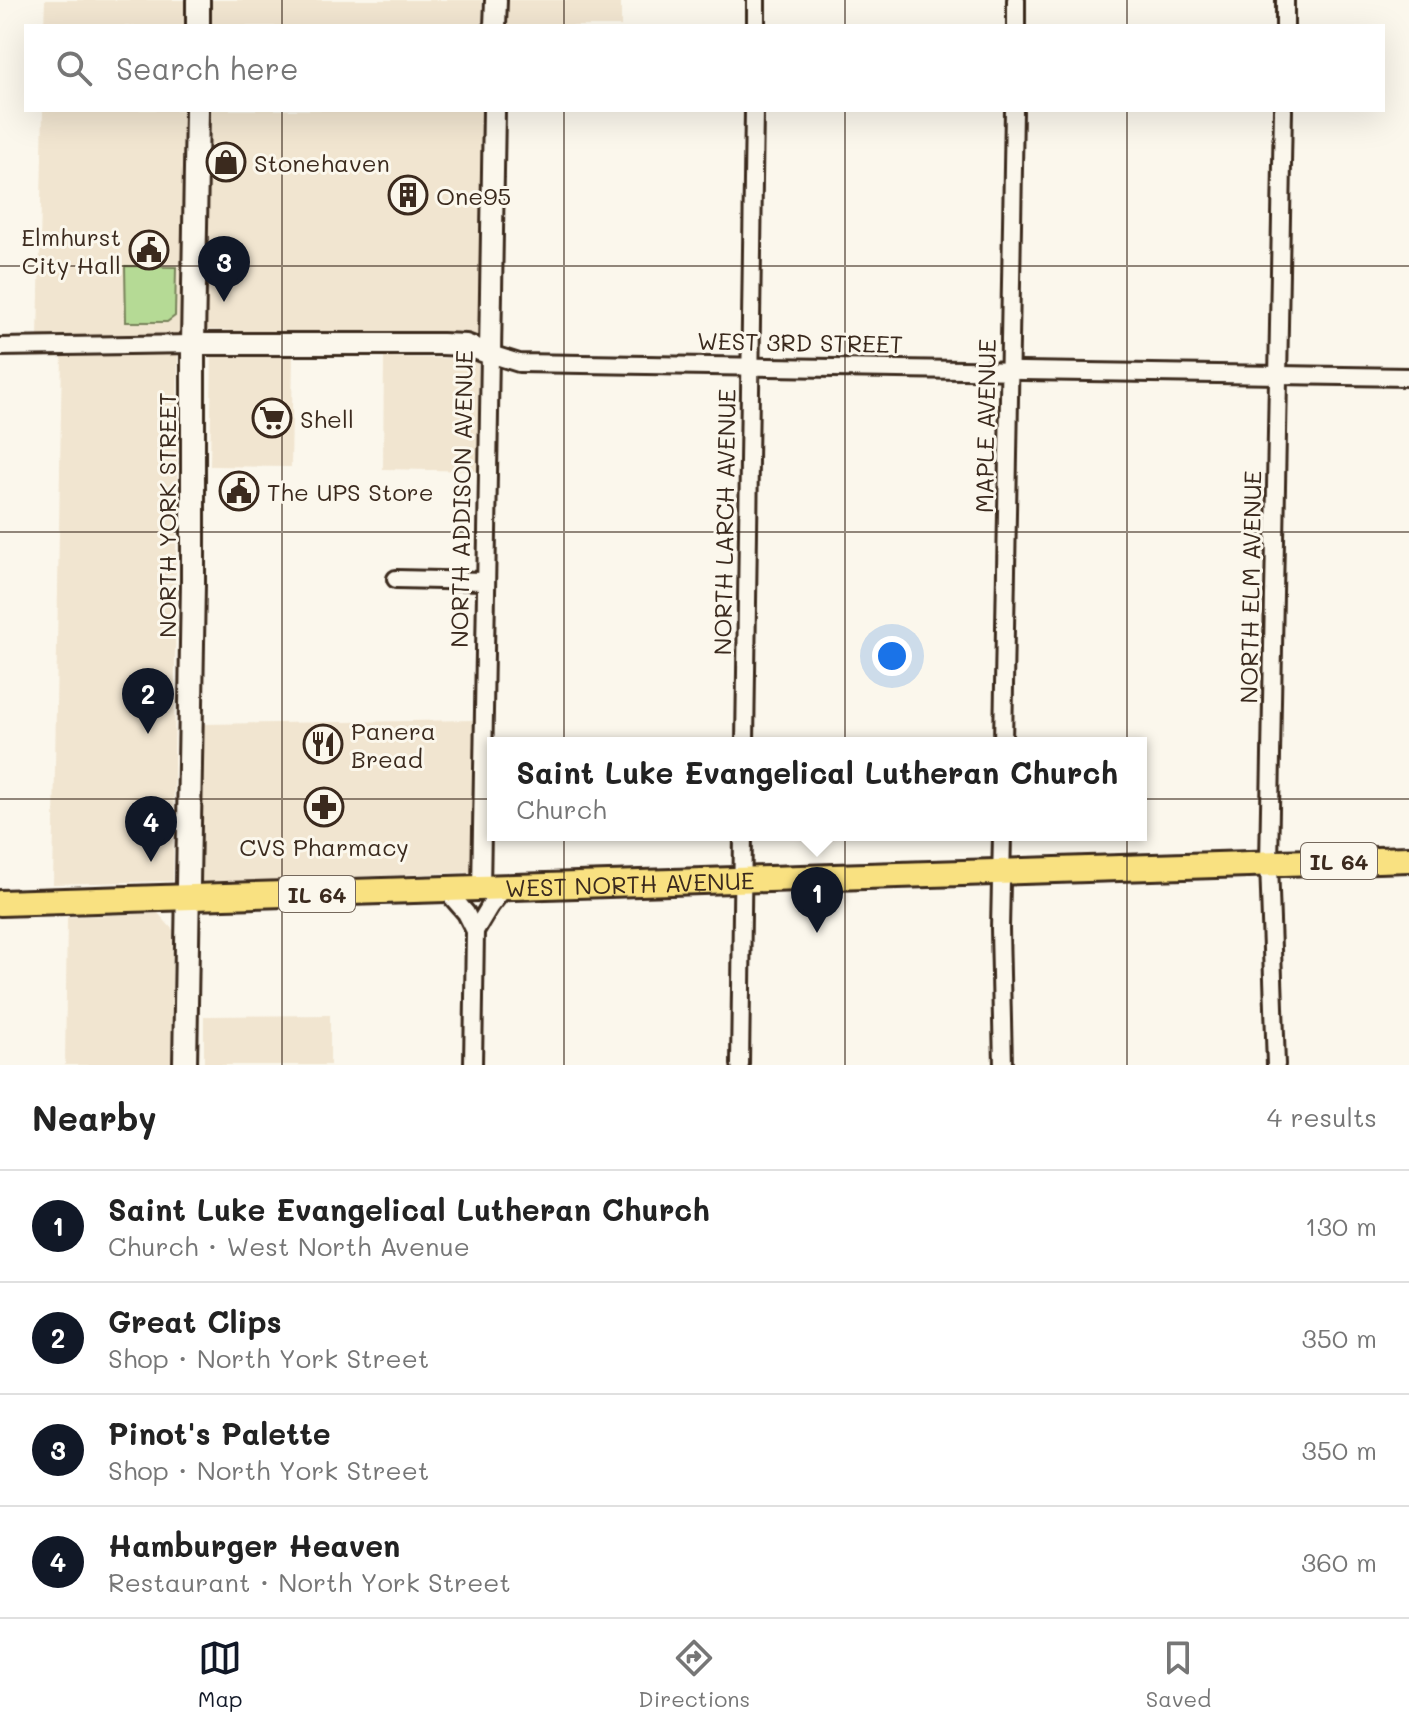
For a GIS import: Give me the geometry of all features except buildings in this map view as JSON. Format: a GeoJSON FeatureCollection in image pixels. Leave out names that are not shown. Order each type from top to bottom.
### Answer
{"type":"FeatureCollection","features":[{"type":"Feature","properties":{"kind":"main road"},"geometry":{"type":"LineString","coordinates":[[198,0],[198,24]]}},
{"type":"Feature","properties":{"kind":"main road","name":"NORTH YORK STREET"},"geometry":{"type":"LineString","coordinates":[[185,1065],[197,112]]}},
{"type":"Feature","properties":{"kind":"main road","name":"WEST NORTH AVENUE"},"geometry":{"type":"LineString","coordinates":[[187,898],[1409,859]]}},
{"type":"Feature","properties":{"kind":"main road","name":"IL 64"},"geometry":{"type":"LineString","coordinates":[[0,903],[187,898]]}},
{"type":"Feature","properties":{"kind":"street"},"geometry":{"type":"LineString","coordinates":[[495,24],[496,0]]}},
{"type":"Feature","properties":{"kind":"street"},"geometry":{"type":"LineString","coordinates":[[756,0],[756,24]]}},
{"type":"Feature","properties":{"kind":"street"},"geometry":{"type":"LineString","coordinates":[[1016,0],[1016,24]]}},
{"type":"Feature","properties":{"kind":"street"},"geometry":{"type":"LineString","coordinates":[[1285,0],[1285,24]]}},
{"type":"Feature","properties":{"kind":"street","name":"NORTH ADDISON AVENUE"},"geometry":{"type":"LineString","coordinates":[[489,737],[484,581],[494,112]]}},
{"type":"Feature","properties":{"kind":"street","name":"NORTH LARCH AVENUE"},"geometry":{"type":"LineString","coordinates":[[745,737],[754,112]]}},
{"type":"Feature","properties":{"kind":"street","name":"MAPLE AVENUE"},"geometry":{"type":"LineString","coordinates":[[1003,737],[1014,112]]}},
{"type":"Feature","properties":{"kind":"street","name":"NORTH ELM AVENUE"},"geometry":{"type":"LineString","coordinates":[[1276,1065],[1269,863],[1283,112]]}},
{"type":"Feature","properties":{"kind":"street"},"geometry":{"type":"LineString","coordinates":[[0,347],[193,344]]}},
{"type":"Feature","properties":{"kind":"street","name":"WEST 3RD STREET"},"geometry":{"type":"LineString","coordinates":[[193,344],[466,345],[519,363],[1409,377]]}},
{"type":"Feature","properties":{"kind":"street"},"geometry":{"type":"LineString","coordinates":[[396,579],[484,581]]}},
{"type":"Feature","properties":{"kind":"street","name":"NORTH ADDISON AVENUE"},"geometry":{"type":"LineString","coordinates":[[492,841],[493,889]]}},
{"type":"Feature","properties":{"kind":"street"},"geometry":{"type":"LineString","coordinates":[[740,1065],[743,841]]}},
{"type":"Feature","properties":{"kind":"street"},"geometry":{"type":"LineString","coordinates":[[1002,841],[1003,1065]]}},
{"type":"Feature","properties":{"kind":"street"},"geometry":{"type":"LineString","coordinates":[[475,931],[490,906],[493,889]]}},
{"type":"Feature","properties":{"kind":"street"},"geometry":{"type":"LineString","coordinates":[[446,890],[466,913],[475,931],[473,1065]]}},
{"type":"Feature","properties":{"kind":"shaded area"},"geometry":{"type":"Polygon","coordinates":[[[45,0],[188,0],[188,24],[44,24],[45,0]]]}},
{"type":"Feature","properties":{"kind":"shaded area"},"geometry":{"type":"Polygon","coordinates":[[[208,0],[482,0],[482,24],[208,24],[208,0]]]}},
{"type":"Feature","properties":{"kind":"shaded area"},"geometry":{"type":"Polygon","coordinates":[[[508,0],[621,0],[621,24],[507,24],[508,0]]]}},
{"type":"Feature","properties":{"kind":"shaded area"},"geometry":{"type":"Polygon","coordinates":[[[43,112],[186,112],[183,338],[38,339],[43,112]]]}},
{"type":"Feature","properties":{"kind":"shaded area"},"geometry":{"type":"Polygon","coordinates":[[[206,112],[482,112],[481,339],[203,330],[206,112]]]}},
{"type":"Feature","properties":{"kind":"shaded area"},"geometry":{"type":"Polygon","coordinates":[[[178,351],[173,881],[53,884],[62,353],[178,351]]]}},
{"type":"Feature","properties":{"kind":"shaded area"},"geometry":{"type":"Polygon","coordinates":[[[212,354],[293,355],[291,467],[210,466],[212,354]]]}},
{"type":"Feature","properties":{"kind":"shaded area"},"geometry":{"type":"Polygon","coordinates":[[[384,357],[478,359],[478,471],[383,469],[384,357]]]}},
{"type":"Feature","properties":{"kind":"shaded area"},"geometry":{"type":"Polygon","coordinates":[[[476,720],[473,872],[202,883],[203,724],[476,720]]]}},
{"type":"Feature","properties":{"kind":"shaded area"},"geometry":{"type":"Polygon","coordinates":[[[158,913],[173,930],[171,1065],[65,1065],[67,917],[158,913]]]}},
{"type":"Feature","properties":{"kind":"shaded area"},"geometry":{"type":"Polygon","coordinates":[[[330,1015],[330,1065],[204,1065],[204,1016],[330,1015]]]}},
{"type":"Feature","properties":{"kind":"green space"},"geometry":{"type":"Polygon","coordinates":[[[125,266],[176,267],[175,316],[167,322],[126,322],[125,266]]]}},
{"type":"Feature","properties":{"kind":"place","name":"Stonehaven"},"geometry":{"type":"Point","coordinates":[226,162]}},
{"type":"Feature","properties":{"kind":"place","name":"One95"},"geometry":{"type":"Point","coordinates":[408,195]}},
{"type":"Feature","properties":{"kind":"place","name":"Elmhurst City Hall"},"geometry":{"type":"Point","coordinates":[149,250]}},
{"type":"Feature","properties":{"kind":"place","name":"Pinot's Palette"},"geometry":{"type":"Point","coordinates":[224,302]}},
{"type":"Feature","properties":{"kind":"place","name":"Shell"},"geometry":{"type":"Point","coordinates":[272,418]}},
{"type":"Feature","properties":{"kind":"place","name":"The UPS Store"},"geometry":{"type":"Point","coordinates":[239,491]}},
{"type":"Feature","properties":{"kind":"place","name":"Great Clips"},"geometry":{"type":"Point","coordinates":[148,734]}},
{"type":"Feature","properties":{"kind":"place","name":"Panera Bread"},"geometry":{"type":"Point","coordinates":[323,744]}},
{"type":"Feature","properties":{"kind":"place","name":"CVS Pharmacy"},"geometry":{"type":"Point","coordinates":[324,807]}},
{"type":"Feature","properties":{"kind":"place","name":"Hamburger Heaven"},"geometry":{"type":"Point","coordinates":[151,862]}},
{"type":"Feature","properties":{"kind":"place","name":"Saint Luke Evangelical Lutheran Church"},"geometry":{"type":"Point","coordinates":[817,933]}}]}
